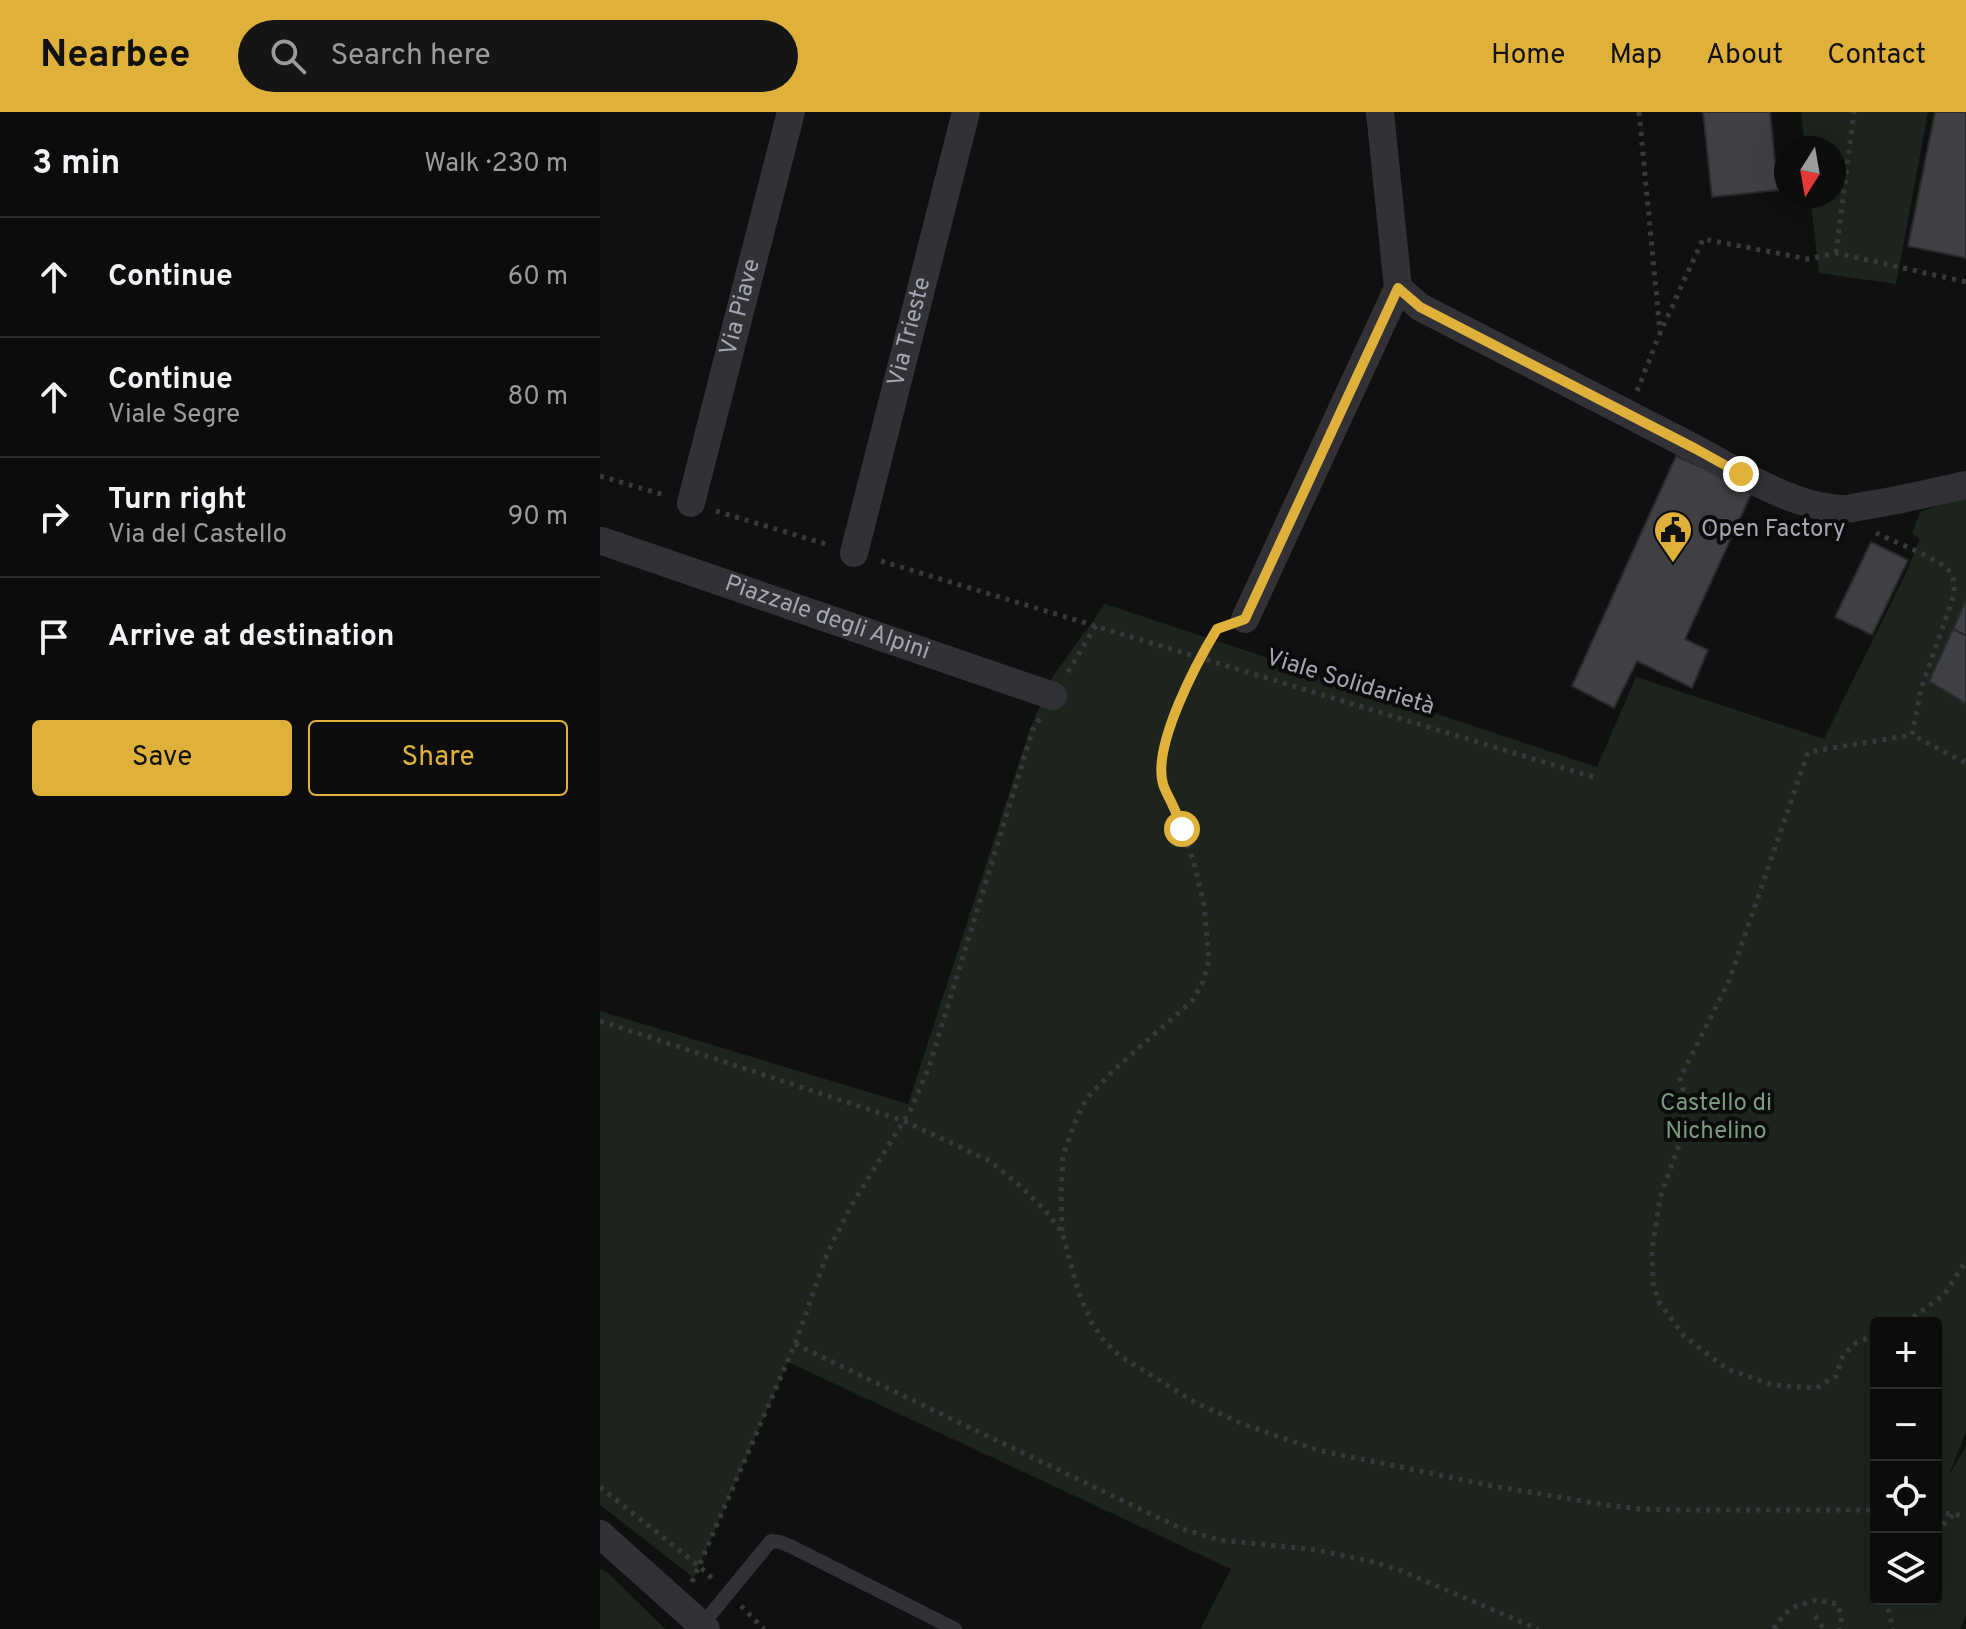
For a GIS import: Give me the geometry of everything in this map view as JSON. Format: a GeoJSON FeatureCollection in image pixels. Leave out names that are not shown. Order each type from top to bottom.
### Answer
{"type":"FeatureCollection","features":[{"type":"Feature","properties":{"kind":"street","name":"Via Piave"},"geometry":{"type":"LineString","coordinates":[[691,503],[791,112]]}},
{"type":"Feature","properties":{"kind":"street","name":"Via Trieste"},"geometry":{"type":"LineString","coordinates":[[854,553],[966,112]]}},
{"type":"Feature","properties":{"kind":"street"},"geometry":{"type":"LineString","coordinates":[[1234,617],[1398,288],[1380,112]]}},
{"type":"Feature","properties":{"kind":"street"},"geometry":{"type":"LineString","coordinates":[[1398,288],[1420,307],[1775,490],[1810,503],[1844,509],[1966,485]]}},
{"type":"Feature","properties":{"kind":"street","name":"Piazzale degli Alpini"},"geometry":{"type":"LineString","coordinates":[[601,544],[1053,696]]}},
{"type":"Feature","properties":{"kind":"street"},"geometry":{"type":"LineString","coordinates":[[600,1534],[697,1620]]}},
{"type":"Feature","properties":{"kind":"lane"},"geometry":{"type":"LineString","coordinates":[[697,1620],[728,1593],[771,1541],[780,1542],[955,1629]]}},
{"type":"Feature","properties":{"kind":"path"},"geometry":{"type":"LineString","coordinates":[[1639,112],[1660,333]]}},
{"type":"Feature","properties":{"kind":"path"},"geometry":{"type":"LineString","coordinates":[[1836,253],[1854,112]]}},
{"type":"Feature","properties":{"kind":"path"},"geometry":{"type":"LineString","coordinates":[[1628,414],[1660,333],[1703,239],[1808,259],[1836,253],[1966,282]]}},
{"type":"Feature","properties":{"kind":"path"},"geometry":{"type":"LineString","coordinates":[[1844,509],[1860,525],[1939,562],[1951,572],[1954,595],[1921,689],[1912,735]]}},
{"type":"Feature","properties":{"kind":"path"},"geometry":{"type":"LineString","coordinates":[[1217,629],[1234,617]]}},
{"type":"Feature","properties":{"kind":"path"},"geometry":{"type":"LineString","coordinates":[[1234,617],[1217,629],[1200,656],[1170,728],[1160,763],[1163,784],[1194,863],[1204,905],[1209,961],[1202,984],[1192,1001],[1086,1099],[1063,1156],[1062,1232],[1079,1294],[1104,1341],[1120,1356],[1196,1403],[1243,1424],[1317,1450],[1493,1486],[1629,1508],[1870,1510]]}},
{"type":"Feature","properties":{"kind":"path","name":"Viale Solidarietà"},"geometry":{"type":"LineString","coordinates":[[1096,625],[1593,777]]}},
{"type":"Feature","properties":{"kind":"path"},"geometry":{"type":"LineString","coordinates":[[697,1620],[699,1566],[795,1344],[827,1254],[851,1206],[904,1121],[929,1067],[1033,729]]}},
{"type":"Feature","properties":{"kind":"path"},"geometry":{"type":"LineString","coordinates":[[1870,1337],[1850,1348],[1843,1355],[1836,1376],[1816,1388],[1773,1385],[1727,1369],[1684,1336],[1659,1302],[1653,1283],[1652,1250],[1660,1198],[1680,1142],[1687,1103],[1680,1078],[1729,981],[1808,752],[1912,735],[1966,763]]}},
{"type":"Feature","properties":{"kind":"path"},"geometry":{"type":"LineString","coordinates":[[600,1021],[904,1121],[990,1161],[1020,1186],[1062,1232]]}},
{"type":"Feature","properties":{"kind":"path"},"geometry":{"type":"LineString","coordinates":[[1913,1317],[1944,1295],[1966,1261]]}},
{"type":"Feature","properties":{"kind":"path"},"geometry":{"type":"LineString","coordinates":[[795,1344],[1182,1529],[1220,1540],[1317,1550],[1373,1562],[1402,1571],[1538,1629]]}},
{"type":"Feature","properties":{"kind":"path"},"geometry":{"type":"LineString","coordinates":[[600,1487],[699,1566],[764,1629]]}},
{"type":"Feature","properties":{"kind":"path"},"geometry":{"type":"LineString","coordinates":[[1942,1513],[1966,1516]]}},
{"type":"Feature","properties":{"kind":"path"},"geometry":{"type":"LineString","coordinates":[[1942,1526],[1953,1514]]}},
{"type":"Feature","properties":{"kind":"path"},"geometry":{"type":"LineString","coordinates":[[1775,1629],[1775,1625],[1791,1608],[1816,1600],[1837,1604],[1842,1617],[1839,1629]]}},
{"type":"Feature","properties":{"kind":"path"},"geometry":{"type":"LineString","coordinates":[[1887,1605],[1893,1629]]}},
{"type":"Feature","properties":{"kind":"path"},"geometry":{"type":"LineString","coordinates":[[1815,1616],[1824,1629]]}},
{"type":"Feature","properties":{"kind":"green space"},"geometry":{"type":"Polygon","coordinates":[[[1801,112],[1928,112],[1896,284],[1819,273],[1811,208],[1846,208],[1846,136],[1804,136],[1801,112]]]}},
{"type":"Feature","properties":{"kind":"green space","name":"Castello di Nichelino"},"geometry":{"type":"Polygon","coordinates":[[[1966,495],[1966,1432],[1948,1477],[1966,1446],[1966,1615],[1960,1629],[1200,1629],[1231,1569],[788,1362],[694,1578],[600,1505],[600,1011],[908,1104],[1030,729],[1052,678],[1105,604],[1597,767],[1636,677],[1824,739],[1906,573],[1920,539],[1912,534],[1920,512],[1966,495]]]}},
{"type":"Feature","properties":{"kind":"green space"},"geometry":{"type":"Polygon","coordinates":[[[600,1569],[608,1573],[665,1629],[600,1629],[600,1569]]]}},
{"type":"Feature","properties":{"kind":"building"},"geometry":{"type":"Polygon","coordinates":[[[1703,112],[1770,112],[1774,190],[1712,197],[1703,112]]]}},
{"type":"Feature","properties":{"kind":"building"},"geometry":{"type":"Polygon","coordinates":[[[1935,112],[1966,112],[1966,258],[1908,246],[1935,112]]]}},
{"type":"Feature","properties":{"kind":"building","name":"Open Factory"},"geometry":{"type":"Polygon","coordinates":[[[1676,456],[1753,490],[1685,639],[1708,650],[1692,688],[1637,661],[1614,708],[1572,686],[1676,456]]]}},
{"type":"Feature","properties":{"kind":"building"},"geometry":{"type":"Polygon","coordinates":[[[1871,542],[1908,560],[1872,635],[1835,617],[1871,542]]]}},
{"type":"Feature","properties":{"kind":"building"},"geometry":{"type":"Polygon","coordinates":[[[1966,600],[1966,636],[1953,629],[1966,600]]]}},
{"type":"Feature","properties":{"kind":"building"},"geometry":{"type":"Polygon","coordinates":[[[1953,629],[1966,636],[1966,704],[1929,681],[1953,629]]]}},
{"type":"Feature","properties":{"kind":"place","name":"Open Factory"},"geometry":{"type":"Point","coordinates":[1673,564]}},
{"type":"Feature","properties":{"kind":"route"},"geometry":{"type":"LineString","coordinates":[[1182,829],[1163,784],[1160,763],[1190,676],[1217,629],[1245,619],[1398,288],[1420,307],[1741,474]]}}]}
